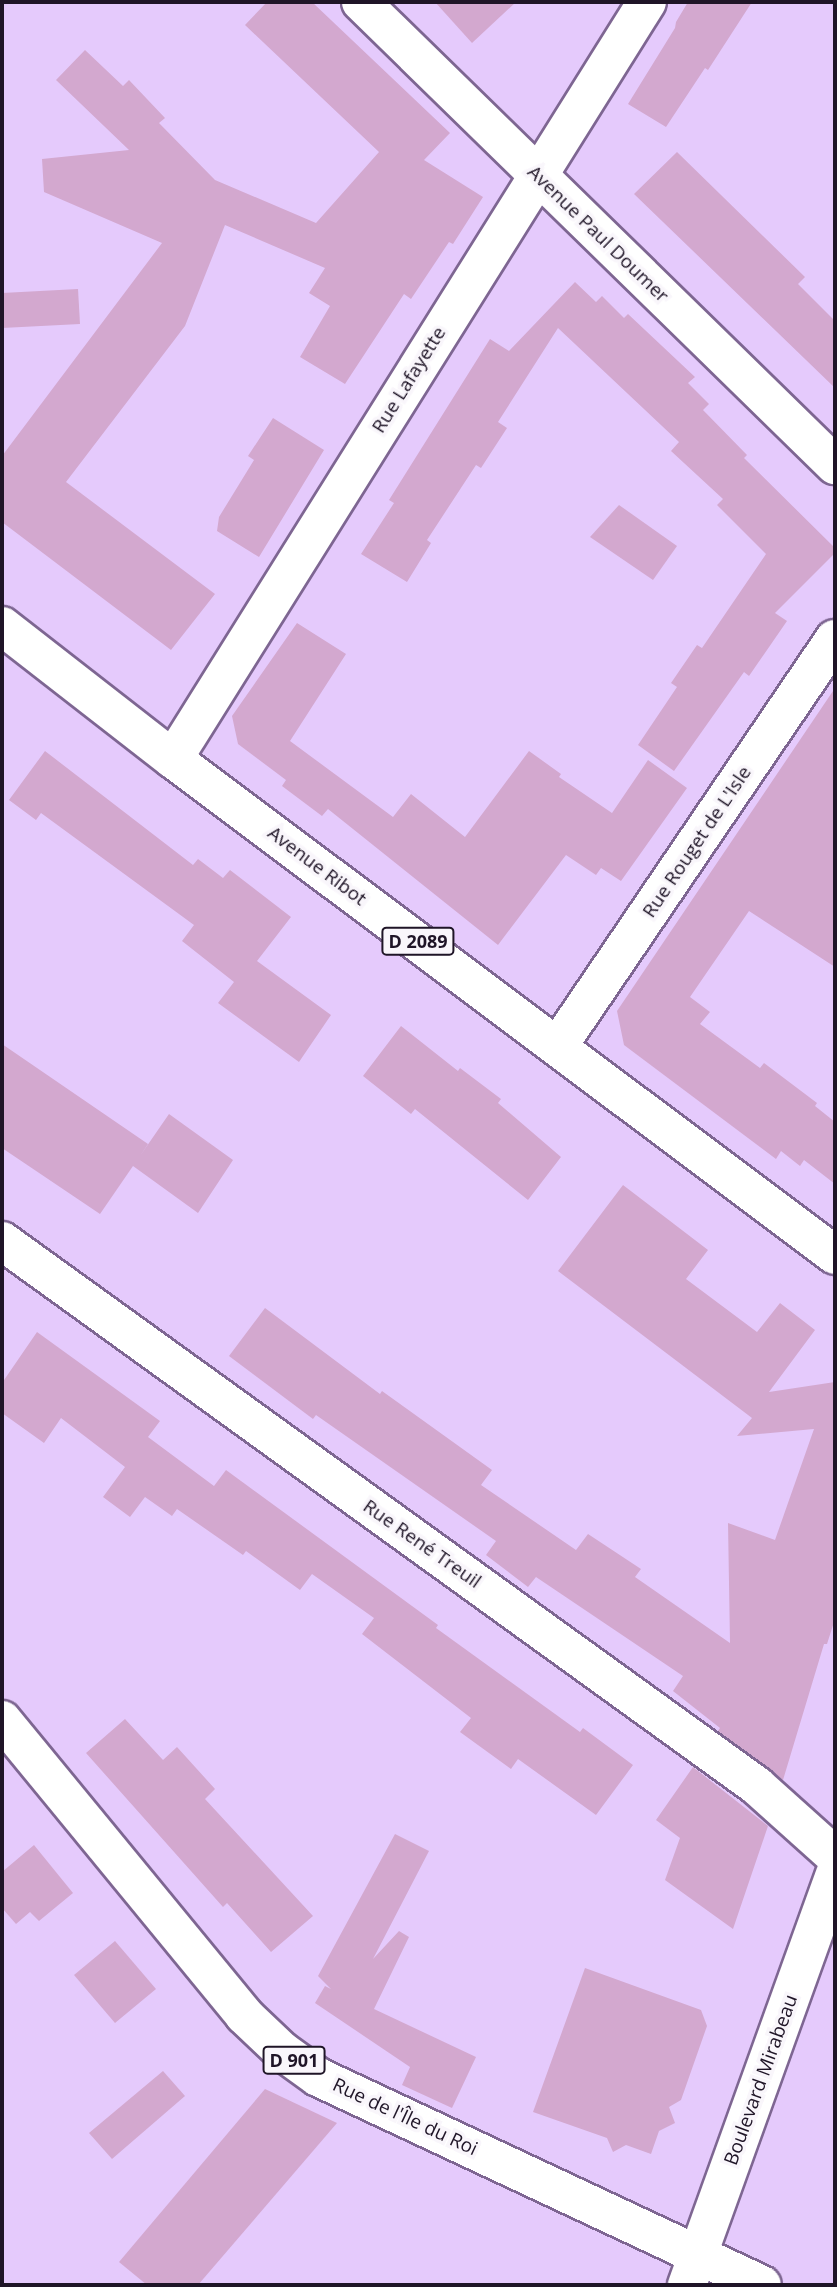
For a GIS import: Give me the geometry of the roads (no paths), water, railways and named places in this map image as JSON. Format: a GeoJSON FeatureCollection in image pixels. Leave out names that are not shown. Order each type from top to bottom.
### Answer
{"type":"FeatureCollection","features":[{"type":"Feature","properties":{"kind":"street","name":"Avenue Paul Doumer"},"geometry":{"type":"LineString","coordinates":[[361,2],[835,465]]}},
{"type":"Feature","properties":{"kind":"street","name":"Rue Lafayette"},"geometry":{"type":"LineString","coordinates":[[173,759],[647,2]]}},
{"type":"Feature","properties":{"kind":"street","name":"Avenue Ribot"},"geometry":{"type":"LineString","coordinates":[[2,626],[173,759],[835,1255]]}},
{"type":"Feature","properties":{"kind":"street","name":"Rue Rouget de L'Isle"},"geometry":{"type":"LineString","coordinates":[[558,1046],[835,639]]}},
{"type":"Feature","properties":{"kind":"street","name":"Rue René Treuil"},"geometry":{"type":"LineString","coordinates":[[2,1241],[746,1778],[835,1856]]}},
{"type":"Feature","properties":{"kind":"street","name":"Rue de l'Île du Roi"},"geometry":{"type":"LineString","coordinates":[[2,1720],[244,2015],[282,2051],[318,2077],[692,2270]]}},
{"type":"Feature","properties":{"kind":"street","name":"Boulevard Mirabeau"},"geometry":{"type":"LineString","coordinates":[[692,2270],[835,1875]]}},
{"type":"Feature","properties":{"kind":"street","name":"D 901"},"geometry":{"type":"LineString","coordinates":[[692,2270],[762,2285]]}}]}
